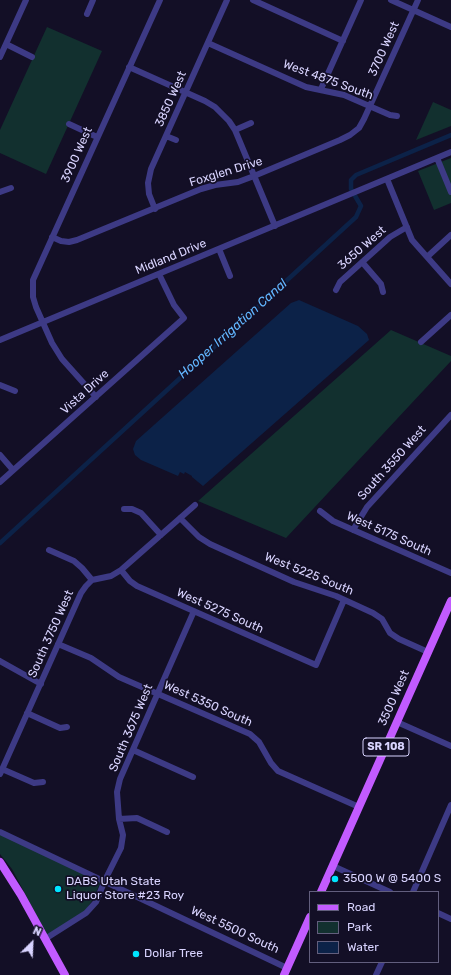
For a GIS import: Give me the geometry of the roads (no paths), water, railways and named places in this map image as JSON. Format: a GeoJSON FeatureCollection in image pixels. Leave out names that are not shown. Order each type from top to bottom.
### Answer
{"type":"FeatureCollection","features":[{"type":"Feature","properties":{"kind":"main road","name":"3500 West"},"geometry":{"type":"LineString","coordinates":[[321,891],[396,722],[428,652],[448,614],[451,602]]}},
{"type":"Feature","properties":{"kind":"main road"},"geometry":{"type":"LineString","coordinates":[[0,862],[21,895],[65,975]]}},
{"type":"Feature","properties":{"kind":"main road"},"geometry":{"type":"LineString","coordinates":[[286,971],[309,919]]}},
{"type":"Feature","properties":{"kind":"street"},"geometry":{"type":"LineString","coordinates":[[0,57],[26,0]]}},
{"type":"Feature","properties":{"kind":"street"},"geometry":{"type":"LineString","coordinates":[[87,14],[93,0]]}},
{"type":"Feature","properties":{"kind":"street","name":"3900 West"},"geometry":{"type":"LineString","coordinates":[[96,397],[62,359],[52,343],[36,307],[32,288],[33,280],[160,0]]}},
{"type":"Feature","properties":{"kind":"street","name":"3850 West"},"geometry":{"type":"LineString","coordinates":[[155,209],[149,194],[148,183],[151,169],[228,0]]}},
{"type":"Feature","properties":{"kind":"street"},"geometry":{"type":"LineString","coordinates":[[253,0],[343,41]]}},
{"type":"Feature","properties":{"kind":"street"},"geometry":{"type":"LineString","coordinates":[[321,89],[361,0]]}},
{"type":"Feature","properties":{"kind":"street"},"geometry":{"type":"LineString","coordinates":[[391,0],[451,27]]}},
{"type":"Feature","properties":{"kind":"street","name":"3700 West"},"geometry":{"type":"LineString","coordinates":[[370,106],[418,0]]}},
{"type":"Feature","properties":{"kind":"street","name":"West 4875 South"},"geometry":{"type":"LineString","coordinates":[[208,43],[306,86],[344,95],[390,115],[397,116]]}},
{"type":"Feature","properties":{"kind":"street"},"geometry":{"type":"LineString","coordinates":[[6,44],[32,57]]}},
{"type":"Feature","properties":{"kind":"street"},"geometry":{"type":"LineString","coordinates":[[129,67],[186,92],[215,107],[229,121],[235,130],[275,226]]}},
{"type":"Feature","properties":{"kind":"street","name":"Foxglen Drive"},"geometry":{"type":"LineString","coordinates":[[52,237],[61,241],[69,242],[77,240],[201,189],[215,185],[238,182],[254,176],[350,135],[358,128],[370,106]]}},
{"type":"Feature","properties":{"kind":"street"},"geometry":{"type":"LineString","coordinates":[[235,130],[251,123]]}},
{"type":"Feature","properties":{"kind":"street"},"geometry":{"type":"LineString","coordinates":[[69,124],[97,137]]}},
{"type":"Feature","properties":{"kind":"street"},"geometry":{"type":"LineString","coordinates":[[166,136],[176,140]]}},
{"type":"Feature","properties":{"kind":"street","name":"Midland Drive"},"geometry":{"type":"LineString","coordinates":[[0,340],[451,152]]}},
{"type":"Feature","properties":{"kind":"street"},"geometry":{"type":"LineString","coordinates":[[437,158],[450,188]]}},
{"type":"Feature","properties":{"kind":"street"},"geometry":{"type":"LineString","coordinates":[[386,179],[412,240],[426,258],[451,284]]}},
{"type":"Feature","properties":{"kind":"street"},"geometry":{"type":"LineString","coordinates":[[0,192],[11,188]]}},
{"type":"Feature","properties":{"kind":"street","name":"3650 West"},"geometry":{"type":"LineString","coordinates":[[336,290],[340,282],[390,237],[407,227]]}},
{"type":"Feature","properties":{"kind":"street"},"geometry":{"type":"LineString","coordinates":[[426,258],[451,235]]}},
{"type":"Feature","properties":{"kind":"street"},"geometry":{"type":"LineString","coordinates":[[219,249],[230,276]]}},
{"type":"Feature","properties":{"kind":"street"},"geometry":{"type":"LineString","coordinates":[[362,262],[381,284],[383,292]]}},
{"type":"Feature","properties":{"kind":"street","name":"Vista Drive"},"geometry":{"type":"LineString","coordinates":[[0,482],[184,318],[174,305],[160,274]]}},
{"type":"Feature","properties":{"kind":"street"},"geometry":{"type":"LineString","coordinates":[[421,342],[451,314]]}},
{"type":"Feature","properties":{"kind":"street"},"geometry":{"type":"LineString","coordinates":[[0,385],[15,391]]}},
{"type":"Feature","properties":{"kind":"street","name":"South 3550 West"},"geometry":{"type":"LineString","coordinates":[[353,530],[366,507],[451,415]]}},
{"type":"Feature","properties":{"kind":"street"},"geometry":{"type":"LineString","coordinates":[[0,455],[13,470]]}},
{"type":"Feature","properties":{"kind":"street"},"geometry":{"type":"LineString","coordinates":[[49,550],[74,561],[92,580],[111,576],[121,570],[195,505]]}},
{"type":"Feature","properties":{"kind":"street"},"geometry":{"type":"LineString","coordinates":[[124,509],[132,509],[141,513],[161,535]]}},
{"type":"Feature","properties":{"kind":"street","name":"West 5175 South"},"geometry":{"type":"LineString","coordinates":[[320,511],[333,521],[451,573]]}},
{"type":"Feature","properties":{"kind":"street","name":"West 5225 South"},"geometry":{"type":"LineString","coordinates":[[180,518],[199,537],[210,544],[294,582],[344,600],[373,613],[382,619],[390,633],[399,639],[428,652]]}},
{"type":"Feature","properties":{"kind":"street","name":"West 5275 South"},"geometry":{"type":"LineString","coordinates":[[121,570],[130,581],[137,586],[316,665],[344,600]]}},
{"type":"Feature","properties":{"kind":"street","name":"South 3750 West"},"geometry":{"type":"LineString","coordinates":[[1,772],[81,593],[92,580]]}},
{"type":"Feature","properties":{"kind":"street","name":"South 3675 West"},"geometry":{"type":"LineString","coordinates":[[45,939],[86,913],[96,902],[121,848],[123,835],[119,819],[118,792],[120,779],[194,611]]}},
{"type":"Feature","properties":{"kind":"street","name":"West 5350 South"},"geometry":{"type":"LineString","coordinates":[[58,644],[92,658],[119,677],[250,734],[259,742],[278,772],[359,807]]}},
{"type":"Feature","properties":{"kind":"street"},"geometry":{"type":"LineString","coordinates":[[0,661],[40,684]]}},
{"type":"Feature","properties":{"kind":"street"},"geometry":{"type":"LineString","coordinates":[[27,713],[60,728],[67,727]]}},
{"type":"Feature","properties":{"kind":"street"},"geometry":{"type":"LineString","coordinates":[[396,722],[451,746]]}},
{"type":"Feature","properties":{"kind":"street"},"geometry":{"type":"LineString","coordinates":[[133,750],[193,777]]}},
{"type":"Feature","properties":{"kind":"street"},"geometry":{"type":"LineString","coordinates":[[1,772],[34,782],[44,782]]}},
{"type":"Feature","properties":{"kind":"street"},"geometry":{"type":"LineString","coordinates":[[412,891],[451,805]]}},
{"type":"Feature","properties":{"kind":"street"},"geometry":{"type":"LineString","coordinates":[[119,819],[137,818],[167,832]]}},
{"type":"Feature","properties":{"kind":"street","name":"West 5500 South"},"geometry":{"type":"LineString","coordinates":[[0,832],[105,880],[286,971]]}},
{"type":"Feature","properties":{"kind":"street"},"geometry":{"type":"LineString","coordinates":[[333,866],[388,891]]}},
{"type":"Feature","properties":{"kind":"street"},"geometry":{"type":"LineString","coordinates":[[439,913],[451,919]]}},
{"type":"Feature","properties":{"kind":"street"},"geometry":{"type":"LineString","coordinates":[[376,975],[382,963]]}},
{"type":"Feature","properties":{"kind":"water"},"geometry":{"type":"Polygon","coordinates":[[[299,300],[358,326],[367,334],[369,340],[203,486],[185,472],[184,474],[180,472],[178,476],[141,460],[135,455],[133,449],[136,441],[291,303],[299,300]]]}},
{"type":"Feature","properties":{"kind":"waterway","name":"Hooper Irrigation Canal"},"geometry":{"type":"LineString","coordinates":[[0,543],[356,217],[361,206],[351,189],[351,180],[356,175],[451,135]]}},
{"type":"Feature","properties":{"kind":"place","name":"3500 W @ 5400 S"},"geometry":{"type":"Point","coordinates":[335,879]}},
{"type":"Feature","properties":{"kind":"place","name":"DABS Utah State Liquor Store #23 Roy"},"geometry":{"type":"Point","coordinates":[58,889]}},
{"type":"Feature","properties":{"kind":"place","name":"Dollar Tree"},"geometry":{"type":"Point","coordinates":[136,954]}}]}
